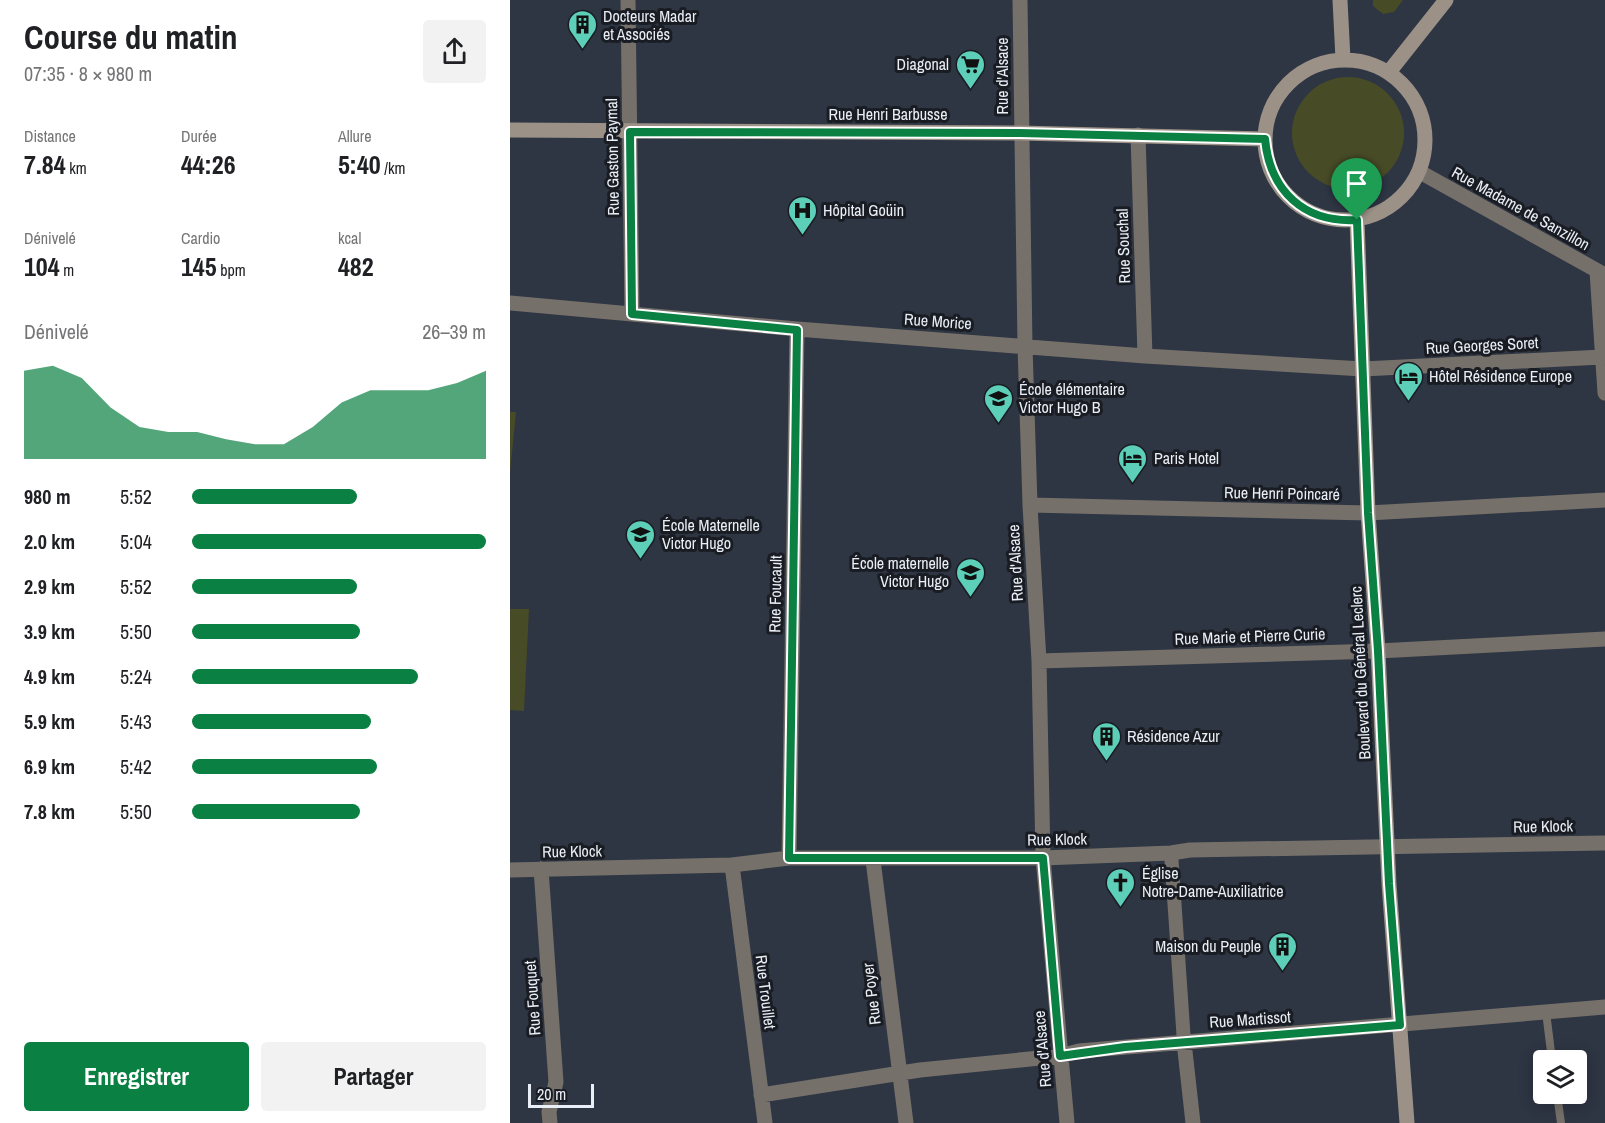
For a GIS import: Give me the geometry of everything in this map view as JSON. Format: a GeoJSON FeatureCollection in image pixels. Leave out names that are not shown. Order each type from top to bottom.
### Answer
{"type":"FeatureCollection","features":[{"type":"Feature","properties":{"kind":"main road"},"geometry":{"type":"LineString","coordinates":[[1340,0],[1343,59]]}},
{"type":"Feature","properties":{"kind":"main road"},"geometry":{"type":"LineString","coordinates":[[1389,72],[1446,0]]}},
{"type":"Feature","properties":{"kind":"main road"},"geometry":{"type":"LineString","coordinates":[[1343,59],[1374,64],[1389,72],[1415,98],[1423,116],[1426,147],[1420,172],[1411,188],[1388,209],[1357,220],[1327,219],[1297,204],[1283,190],[1271,172],[1265,139],[1271,110],[1279,94],[1292,80],[1320,63],[1343,59]]}},
{"type":"Feature","properties":{"kind":"main road","name":"Rue Henri Barbusse"},"geometry":{"type":"LineString","coordinates":[[510,130],[1020,133],[1265,139]]}},
{"type":"Feature","properties":{"kind":"main road","name":"Boulevard du Général Leclerc"},"geometry":{"type":"LineString","coordinates":[[1357,220],[1368,513],[1378,651],[1387,847],[1407,1123]]}},
{"type":"Feature","properties":{"kind":"street","name":"Rue Gaston Paymal"},"geometry":{"type":"LineString","coordinates":[[628,0],[632,314]]}},
{"type":"Feature","properties":{"kind":"street","name":"Rue d'Alsace"},"geometry":{"type":"LineString","coordinates":[[1020,0],[1020,133],[1025,346],[1030,505],[1039,661],[1043,858],[1067,1123]]}},
{"type":"Feature","properties":{"kind":"street","name":"Rue Souchal"},"geometry":{"type":"LineString","coordinates":[[1138,135],[1145,356]]}},
{"type":"Feature","properties":{"kind":"street","name":"Rue Madame de Sanzillon"},"geometry":{"type":"LineString","coordinates":[[1420,172],[1601,273]]}},
{"type":"Feature","properties":{"kind":"street"},"geometry":{"type":"LineString","coordinates":[[1601,273],[1605,393]]}},
{"type":"Feature","properties":{"kind":"street","name":"Rue Morice"},"geometry":{"type":"LineString","coordinates":[[510,303],[797,330],[1145,356],[1363,369]]}},
{"type":"Feature","properties":{"kind":"street","name":"Rue Foucault"},"geometry":{"type":"LineString","coordinates":[[789,858],[797,330]]}},
{"type":"Feature","properties":{"kind":"street","name":"Rue Georges Soret"},"geometry":{"type":"LineString","coordinates":[[1363,369],[1602,357]]}},
{"type":"Feature","properties":{"kind":"street","name":"Rue Henri Poincaré"},"geometry":{"type":"LineString","coordinates":[[1030,505],[1368,513],[1605,500]]}},
{"type":"Feature","properties":{"kind":"street","name":"Rue Marie et Pierre Curie"},"geometry":{"type":"LineString","coordinates":[[1039,661],[1378,651],[1605,639]]}},
{"type":"Feature","properties":{"kind":"street","name":"Rue Klock"},"geometry":{"type":"LineString","coordinates":[[510,870],[732,865],[789,858],[873,860],[889,857],[1043,858],[1171,853],[1190,850],[1605,843]]}},
{"type":"Feature","properties":{"kind":"street"},"geometry":{"type":"LineString","coordinates":[[1171,853],[1184,1042],[1193,1123]]}},
{"type":"Feature","properties":{"kind":"street","name":"Rue Poyer"},"geometry":{"type":"LineString","coordinates":[[873,860],[906,1123]]}},
{"type":"Feature","properties":{"kind":"street","name":"Rue Trouillet"},"geometry":{"type":"LineString","coordinates":[[732,865],[765,1123]]}},
{"type":"Feature","properties":{"kind":"street","name":"Rue Fouquet"},"geometry":{"type":"LineString","coordinates":[[541,869],[556,1082],[549,1112],[550,1123]]}},
{"type":"Feature","properties":{"kind":"street","name":"Rue Martissot"},"geometry":{"type":"LineString","coordinates":[[761,1095],[899,1073],[1079,1052],[1605,1007]]}},
{"type":"Feature","properties":{"kind":"lane"},"geometry":{"type":"LineString","coordinates":[[1546,1012],[1551,1050]]}},
{"type":"Feature","properties":{"kind":"lane"},"geometry":{"type":"LineString","coordinates":[[1558,1104],[1561,1123]]}},
{"type":"Feature","properties":{"kind":"green space"},"geometry":{"type":"Polygon","coordinates":[[[1373,0],[1403,0],[1394,12],[1383,14],[1373,6],[1373,0]]]}},
{"type":"Feature","properties":{"kind":"green space"},"geometry":{"type":"Polygon","coordinates":[[[1348,77],[1369,81],[1388,93],[1400,112],[1404,133],[1400,154],[1388,173],[1369,185],[1348,189],[1327,185],[1308,173],[1296,154],[1292,133],[1296,112],[1308,93],[1327,81],[1348,77]]]}},
{"type":"Feature","properties":{"kind":"green space"},"geometry":{"type":"Polygon","coordinates":[[[510,412],[516,412],[510,473],[510,412]]]}},
{"type":"Feature","properties":{"kind":"green space"},"geometry":{"type":"Polygon","coordinates":[[[510,609],[529,609],[524,711],[510,710],[510,609]]]}},
{"type":"Feature","properties":{"kind":"place","name":"Docteurs Madar et Associés"},"geometry":{"type":"Point","coordinates":[582,50]}},
{"type":"Feature","properties":{"kind":"place","name":"Diagonal"},"geometry":{"type":"Point","coordinates":[970,90]}},
{"type":"Feature","properties":{"kind":"place","name":"Hôpital Goüin"},"geometry":{"type":"Point","coordinates":[802,236]}},
{"type":"Feature","properties":{"kind":"place","name":"Hôtel Résidence Europe"},"geometry":{"type":"Point","coordinates":[1408,402]}},
{"type":"Feature","properties":{"kind":"place","name":"École élémentaire Victor Hugo B"},"geometry":{"type":"Point","coordinates":[998,424]}},
{"type":"Feature","properties":{"kind":"place","name":"Paris Hotel"},"geometry":{"type":"Point","coordinates":[1133,484]}},
{"type":"Feature","properties":{"kind":"place","name":"École Maternelle Victor Hugo"},"geometry":{"type":"Point","coordinates":[641,560]}},
{"type":"Feature","properties":{"kind":"place","name":"École maternelle Victor Hugo"},"geometry":{"type":"Point","coordinates":[970,598]}},
{"type":"Feature","properties":{"kind":"place","name":"Résidence Azur"},"geometry":{"type":"Point","coordinates":[1106,762]}},
{"type":"Feature","properties":{"kind":"place","name":"Église Notre-Dame-Auxiliatrice"},"geometry":{"type":"Point","coordinates":[1121,908]}},
{"type":"Feature","properties":{"kind":"place","name":"Maison du Peuple"},"geometry":{"type":"Point","coordinates":[1282,972]}},
{"type":"Feature","properties":{"kind":"route"},"geometry":{"type":"LineString","coordinates":[[630,132],[1020,133],[1265,139],[1271,172],[1283,190],[1297,204],[1327,219],[1357,220],[1368,513],[1378,651],[1389,884],[1400,1025],[1125,1047],[1060,1056],[1043,858],[889,857],[873,860],[789,858],[797,330],[632,314],[630,132]]}}]}
